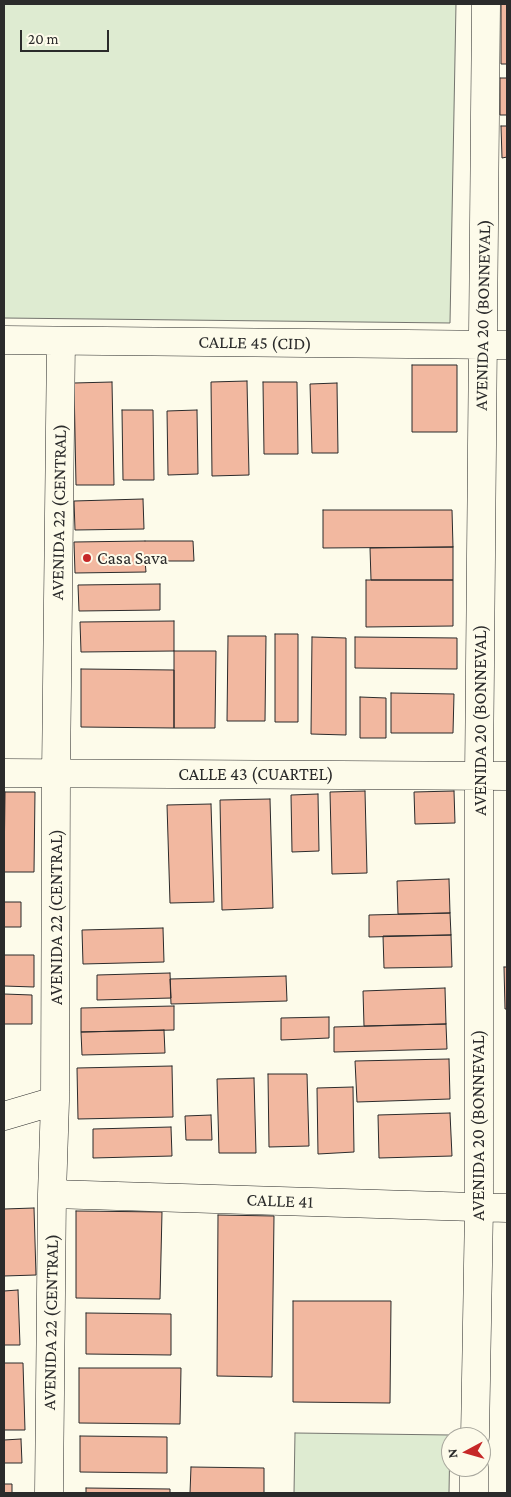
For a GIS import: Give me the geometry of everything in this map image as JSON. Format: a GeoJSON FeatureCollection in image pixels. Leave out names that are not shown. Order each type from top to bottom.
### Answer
{"type":"FeatureCollection","features":[{"type":"Feature","properties":{"kind":"street","name":"AVENIDA 20 (BONNEVAL)"},"geometry":{"type":"LineString","coordinates":[[474,1427],[478,1208],[479,776],[495,345],[486,4]]}},
{"type":"Feature","properties":{"kind":"street","name":"CALLE 45 (CID)"},"geometry":{"type":"LineString","coordinates":[[4,340],[495,345]]}},
{"type":"Feature","properties":{"kind":"street","name":"AVENIDA 22 (CENTRAL)"},"geometry":{"type":"LineString","coordinates":[[49,1493],[52,1194],[55,1101],[56,773],[61,341]]}},
{"type":"Feature","properties":{"kind":"street","name":"CALLE 43 (CUARTEL)"},"geometry":{"type":"LineString","coordinates":[[4,773],[507,776]]}},
{"type":"Feature","properties":{"kind":"street"},"geometry":{"type":"LineString","coordinates":[[4,1116],[55,1101]]}},
{"type":"Feature","properties":{"kind":"street","name":"CALLE 41"},"geometry":{"type":"LineString","coordinates":[[52,1194],[507,1208]]}},
{"type":"Feature","properties":{"kind":"street"},"geometry":{"type":"LineString","coordinates":[[474,1477],[474,1493]]}},
{"type":"Feature","properties":{"kind":"green space"},"geometry":{"type":"Polygon","coordinates":[[[4,4],[456,4],[450,323],[4,318],[4,4]]]}},
{"type":"Feature","properties":{"kind":"green space"},"geometry":{"type":"Polygon","coordinates":[[[295,1433],[441,1435],[441,1477],[449,1477],[449,1493],[294,1493],[295,1433]]]}},
{"type":"Feature","properties":{"kind":"building"},"geometry":{"type":"Polygon","coordinates":[[[501,4],[507,4],[507,64],[501,64],[501,4]]]}},
{"type":"Feature","properties":{"kind":"building"},"geometry":{"type":"Polygon","coordinates":[[[500,78],[507,78],[507,115],[500,115],[500,78]]]}},
{"type":"Feature","properties":{"kind":"building"},"geometry":{"type":"Polygon","coordinates":[[[501,126],[507,126],[507,157],[502,158],[501,126]]]}},
{"type":"Feature","properties":{"kind":"building"},"geometry":{"type":"Polygon","coordinates":[[[412,365],[457,365],[457,432],[412,432],[412,365]]]}},
{"type":"Feature","properties":{"kind":"building"},"geometry":{"type":"Polygon","coordinates":[[[247,381],[249,475],[212,476],[211,382],[247,381]]]}},
{"type":"Feature","properties":{"kind":"building"},"geometry":{"type":"Polygon","coordinates":[[[112,382],[114,485],[76,485],[74,383],[112,382]]]}},
{"type":"Feature","properties":{"kind":"building"},"geometry":{"type":"Polygon","coordinates":[[[263,382],[297,382],[298,454],[264,454],[263,382]]]}},
{"type":"Feature","properties":{"kind":"building"},"geometry":{"type":"Polygon","coordinates":[[[337,383],[338,453],[312,453],[310,384],[337,383]]]}},
{"type":"Feature","properties":{"kind":"building"},"geometry":{"type":"Polygon","coordinates":[[[122,410],[153,410],[154,480],[123,480],[122,410]]]}},
{"type":"Feature","properties":{"kind":"building"},"geometry":{"type":"Polygon","coordinates":[[[197,410],[198,474],[168,475],[167,411],[197,410]]]}},
{"type":"Feature","properties":{"kind":"building"},"geometry":{"type":"Polygon","coordinates":[[[143,499],[144,529],[75,530],[74,501],[143,499]]]}},
{"type":"Feature","properties":{"kind":"building"},"geometry":{"type":"Polygon","coordinates":[[[323,510],[452,510],[453,547],[323,548],[323,510]]]}},
{"type":"Feature","properties":{"kind":"building"},"geometry":{"type":"Polygon","coordinates":[[[193,541],[194,561],[145,561],[146,572],[75,573],[74,542],[193,541]]]}},
{"type":"Feature","properties":{"kind":"building"},"geometry":{"type":"Polygon","coordinates":[[[453,547],[453,580],[371,580],[370,548],[453,547]]]}},
{"type":"Feature","properties":{"kind":"building"},"geometry":{"type":"Polygon","coordinates":[[[366,580],[453,580],[453,626],[366,627],[366,580]]]}},
{"type":"Feature","properties":{"kind":"building"},"geometry":{"type":"Polygon","coordinates":[[[160,584],[160,610],[79,611],[78,585],[160,584]]]}},
{"type":"Feature","properties":{"kind":"building"},"geometry":{"type":"Polygon","coordinates":[[[174,621],[174,651],[81,652],[80,622],[174,621]]]}},
{"type":"Feature","properties":{"kind":"building"},"geometry":{"type":"Polygon","coordinates":[[[275,634],[298,634],[298,722],[275,722],[275,634]]]}},
{"type":"Feature","properties":{"kind":"building"},"geometry":{"type":"Polygon","coordinates":[[[228,636],[266,636],[265,721],[227,721],[228,636]]]}},
{"type":"Feature","properties":{"kind":"building"},"geometry":{"type":"Polygon","coordinates":[[[312,637],[346,638],[346,735],[311,734],[312,637]]]}},
{"type":"Feature","properties":{"kind":"building"},"geometry":{"type":"Polygon","coordinates":[[[355,637],[457,638],[457,669],[355,668],[355,637]]]}},
{"type":"Feature","properties":{"kind":"building"},"geometry":{"type":"Polygon","coordinates":[[[174,651],[216,651],[215,728],[174,728],[174,651]]]}},
{"type":"Feature","properties":{"kind":"building"},"geometry":{"type":"Polygon","coordinates":[[[81,669],[174,670],[174,728],[81,727],[81,669]]]}},
{"type":"Feature","properties":{"kind":"building"},"geometry":{"type":"Polygon","coordinates":[[[391,693],[454,694],[453,733],[391,733],[391,693]]]}},
{"type":"Feature","properties":{"kind":"building"},"geometry":{"type":"Polygon","coordinates":[[[360,697],[386,698],[386,738],[360,738],[360,697]]]}},
{"type":"Feature","properties":{"kind":"building"},"geometry":{"type":"Polygon","coordinates":[[[365,791],[367,873],[332,874],[330,792],[365,791]]]}},
{"type":"Feature","properties":{"kind":"building"},"geometry":{"type":"Polygon","coordinates":[[[454,791],[455,823],[415,824],[414,792],[454,791]]]}},
{"type":"Feature","properties":{"kind":"building"},"geometry":{"type":"Polygon","coordinates":[[[5,792],[35,792],[34,872],[4,872],[5,792]]]}},
{"type":"Feature","properties":{"kind":"building"},"geometry":{"type":"Polygon","coordinates":[[[318,794],[319,851],[292,852],[291,795],[318,794]]]}},
{"type":"Feature","properties":{"kind":"building"},"geometry":{"type":"Polygon","coordinates":[[[270,799],[273,908],[222,910],[220,800],[270,799]]]}},
{"type":"Feature","properties":{"kind":"building"},"geometry":{"type":"Polygon","coordinates":[[[211,804],[214,902],[170,903],[167,805],[211,804]]]}},
{"type":"Feature","properties":{"kind":"building"},"geometry":{"type":"Polygon","coordinates":[[[449,879],[450,913],[398,914],[397,881],[449,879]]]}},
{"type":"Feature","properties":{"kind":"building"},"geometry":{"type":"Polygon","coordinates":[[[4,902],[21,902],[21,927],[4,927],[4,902]]]}},
{"type":"Feature","properties":{"kind":"building"},"geometry":{"type":"Polygon","coordinates":[[[450,913],[451,935],[369,937],[369,915],[450,913]]]}},
{"type":"Feature","properties":{"kind":"building"},"geometry":{"type":"Polygon","coordinates":[[[163,928],[164,962],[83,964],[82,930],[163,928]]]}},
{"type":"Feature","properties":{"kind":"building"},"geometry":{"type":"Polygon","coordinates":[[[451,935],[452,967],[384,968],[383,936],[451,935]]]}},
{"type":"Feature","properties":{"kind":"building"},"geometry":{"type":"Polygon","coordinates":[[[4,955],[34,955],[34,987],[4,986],[4,955]]]}},
{"type":"Feature","properties":{"kind":"building"},"geometry":{"type":"Polygon","coordinates":[[[504,967],[507,967],[507,1009],[505,1009],[504,967]]]}},
{"type":"Feature","properties":{"kind":"building"},"geometry":{"type":"Polygon","coordinates":[[[170,973],[171,998],[97,1000],[97,975],[170,973]]]}},
{"type":"Feature","properties":{"kind":"building"},"geometry":{"type":"Polygon","coordinates":[[[286,976],[287,1001],[171,1004],[170,979],[286,976]]]}},
{"type":"Feature","properties":{"kind":"building"},"geometry":{"type":"Polygon","coordinates":[[[445,988],[446,1024],[364,1026],[363,991],[445,988]]]}},
{"type":"Feature","properties":{"kind":"building"},"geometry":{"type":"Polygon","coordinates":[[[4,994],[32,995],[32,1024],[4,1024],[4,994]]]}},
{"type":"Feature","properties":{"kind":"building"},"geometry":{"type":"Polygon","coordinates":[[[174,1006],[174,1030],[81,1032],[81,1008],[174,1006]]]}},
{"type":"Feature","properties":{"kind":"building"},"geometry":{"type":"Polygon","coordinates":[[[329,1017],[329,1038],[281,1040],[281,1018],[329,1017]]]}},
{"type":"Feature","properties":{"kind":"building"},"geometry":{"type":"Polygon","coordinates":[[[446,1024],[447,1049],[334,1052],[334,1027],[446,1024]]]}},
{"type":"Feature","properties":{"kind":"building"},"geometry":{"type":"Polygon","coordinates":[[[164,1030],[165,1053],[82,1055],[81,1032],[164,1030]]]}},
{"type":"Feature","properties":{"kind":"building"},"geometry":{"type":"Polygon","coordinates":[[[449,1059],[450,1099],[357,1102],[355,1061],[449,1059]]]}},
{"type":"Feature","properties":{"kind":"building"},"geometry":{"type":"Polygon","coordinates":[[[172,1066],[173,1117],[78,1119],[77,1068],[172,1066]]]}},
{"type":"Feature","properties":{"kind":"building"},"geometry":{"type":"Polygon","coordinates":[[[268,1074],[307,1074],[309,1146],[269,1147],[268,1074]]]}},
{"type":"Feature","properties":{"kind":"building"},"geometry":{"type":"Polygon","coordinates":[[[254,1078],[256,1153],[219,1153],[217,1079],[254,1078]]]}},
{"type":"Feature","properties":{"kind":"building"},"geometry":{"type":"Polygon","coordinates":[[[353,1087],[354,1152],[318,1154],[317,1088],[353,1087]]]}},
{"type":"Feature","properties":{"kind":"building"},"geometry":{"type":"Polygon","coordinates":[[[450,1113],[452,1156],[379,1158],[378,1115],[450,1113]]]}},
{"type":"Feature","properties":{"kind":"building"},"geometry":{"type":"Polygon","coordinates":[[[211,1115],[212,1140],[186,1140],[185,1116],[211,1115]]]}},
{"type":"Feature","properties":{"kind":"building"},"geometry":{"type":"Polygon","coordinates":[[[171,1127],[172,1156],[93,1158],[93,1129],[171,1127]]]}},
{"type":"Feature","properties":{"kind":"building"},"geometry":{"type":"Polygon","coordinates":[[[34,1208],[36,1275],[4,1276],[4,1209],[34,1208]]]}},
{"type":"Feature","properties":{"kind":"building"},"geometry":{"type":"Polygon","coordinates":[[[76,1211],[162,1212],[160,1299],[76,1298],[76,1211]]]}},
{"type":"Feature","properties":{"kind":"building"},"geometry":{"type":"Polygon","coordinates":[[[218,1215],[274,1216],[272,1377],[217,1376],[218,1215]]]}},
{"type":"Feature","properties":{"kind":"building"},"geometry":{"type":"Polygon","coordinates":[[[18,1290],[20,1345],[4,1345],[4,1291],[18,1290]]]}},
{"type":"Feature","properties":{"kind":"building"},"geometry":{"type":"Polygon","coordinates":[[[293,1301],[391,1301],[390,1403],[293,1402],[293,1301]]]}},
{"type":"Feature","properties":{"kind":"building"},"geometry":{"type":"Polygon","coordinates":[[[86,1313],[171,1314],[171,1355],[86,1354],[86,1313]]]}},
{"type":"Feature","properties":{"kind":"building"},"geometry":{"type":"Polygon","coordinates":[[[4,1363],[23,1363],[25,1430],[4,1430],[4,1363]]]}},
{"type":"Feature","properties":{"kind":"building"},"geometry":{"type":"Polygon","coordinates":[[[79,1368],[181,1368],[180,1424],[79,1423],[79,1368]]]}},
{"type":"Feature","properties":{"kind":"building"},"geometry":{"type":"Polygon","coordinates":[[[80,1436],[167,1437],[167,1473],[80,1472],[80,1436]]]}},
{"type":"Feature","properties":{"kind":"building"},"geometry":{"type":"Polygon","coordinates":[[[21,1439],[22,1463],[4,1463],[4,1440],[21,1439]]]}},
{"type":"Feature","properties":{"kind":"building"},"geometry":{"type":"Polygon","coordinates":[[[191,1467],[264,1468],[264,1493],[190,1493],[191,1467]]]}},
{"type":"Feature","properties":{"kind":"building"},"geometry":{"type":"Polygon","coordinates":[[[4,1484],[12,1484],[12,1493],[4,1493],[4,1484]]]}},
{"type":"Feature","properties":{"kind":"building"},"geometry":{"type":"Polygon","coordinates":[[[86,1488],[170,1489],[170,1493],[86,1493],[86,1488]]]}},
{"type":"Feature","properties":{"kind":"place","name":"Casa Sava"},"geometry":{"type":"Point","coordinates":[87,558]}}]}
